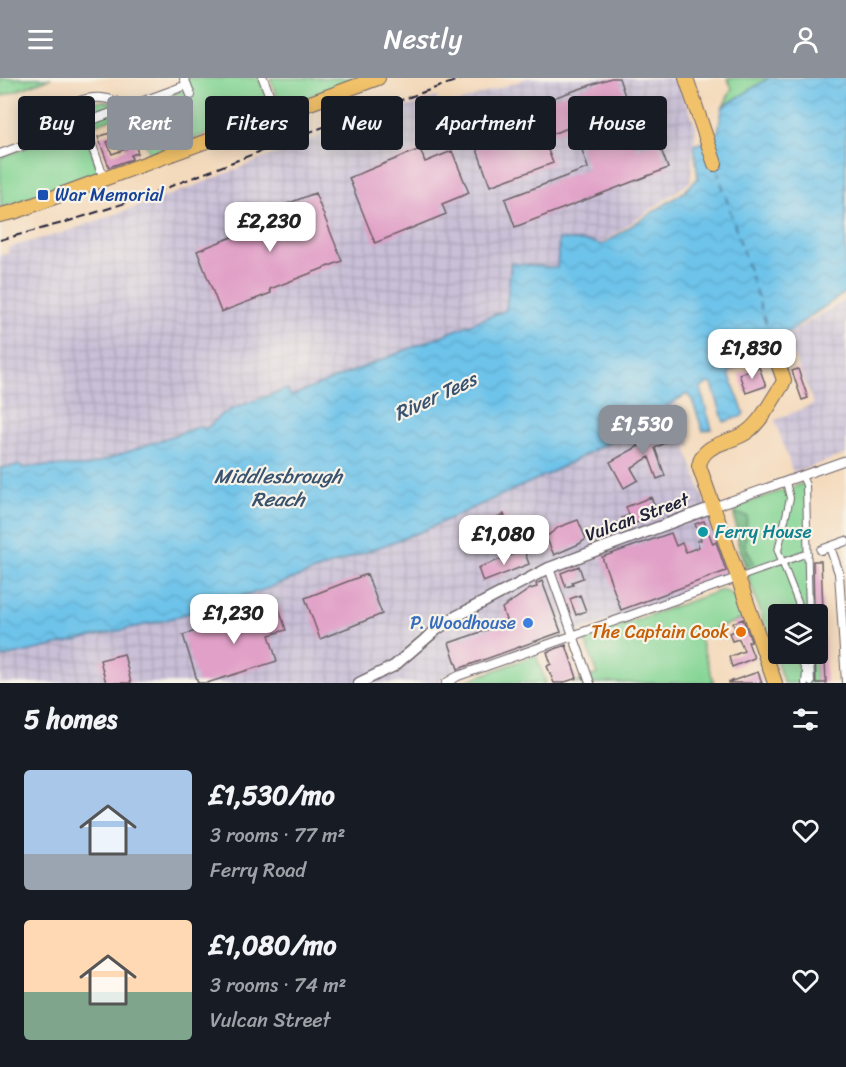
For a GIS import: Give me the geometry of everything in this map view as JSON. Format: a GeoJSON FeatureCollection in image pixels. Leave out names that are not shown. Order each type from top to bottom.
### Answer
{"type":"FeatureCollection","features":[{"type":"Feature","properties":{"kind":"main road"},"geometry":{"type":"LineString","coordinates":[[309,104],[378,78]]}},
{"type":"Feature","properties":{"kind":"main road"},"geometry":{"type":"LineString","coordinates":[[686,78],[715,164]]}},
{"type":"Feature","properties":{"kind":"main road"},"geometry":{"type":"LineString","coordinates":[[0,215],[14,212],[205,142]]}},
{"type":"Feature","properties":{"kind":"main road"},"geometry":{"type":"LineString","coordinates":[[775,683],[699,466],[700,457],[705,451],[745,433],[755,424],[782,386],[783,380],[779,366]]}},
{"type":"Feature","properties":{"kind":"street"},"geometry":{"type":"LineString","coordinates":[[262,78],[269,96]]}},
{"type":"Feature","properties":{"kind":"street"},"geometry":{"type":"LineString","coordinates":[[150,96],[185,81],[191,94]]}},
{"type":"Feature","properties":{"kind":"street"},"geometry":{"type":"LineString","coordinates":[[0,154],[18,147]]}},
{"type":"Feature","properties":{"kind":"street"},"geometry":{"type":"LineString","coordinates":[[94,150],[104,179]]}},
{"type":"Feature","properties":{"kind":"street","name":"Vulcan Street"},"geometry":{"type":"LineString","coordinates":[[359,683],[394,666],[455,617],[549,568],[846,460]]}},
{"type":"Feature","properties":{"kind":"street"},"geometry":{"type":"LineString","coordinates":[[802,476],[806,485],[809,604]]}},
{"type":"Feature","properties":{"kind":"street"},"geometry":{"type":"LineString","coordinates":[[786,482],[790,498],[778,551],[800,604]]}},
{"type":"Feature","properties":{"kind":"street"},"geometry":{"type":"LineString","coordinates":[[846,541],[825,548],[839,573],[846,682]]}},
{"type":"Feature","properties":{"kind":"street"},"geometry":{"type":"LineString","coordinates":[[446,683],[458,676],[808,553]]}},
{"type":"Feature","properties":{"kind":"street"},"geometry":{"type":"LineString","coordinates":[[549,568],[590,683]]}},
{"type":"Feature","properties":{"kind":"street"},"geometry":{"type":"LineString","coordinates":[[802,664],[806,672],[805,683]]}},
{"type":"Feature","properties":{"kind":"street"},"geometry":{"type":"LineString","coordinates":[[810,664],[811,683]]}},
{"type":"Feature","properties":{"kind":"shaded area"},"geometry":{"type":"Polygon","coordinates":[[[528,78],[676,78],[696,127],[690,182],[506,310],[90,475],[0,471],[0,255],[9,253],[7,248],[65,232],[184,190],[285,150],[309,150],[309,140],[321,136],[321,150],[403,150],[403,108],[415,104],[415,150],[556,150],[556,96],[477,96],[528,78]]]}},
{"type":"Feature","properties":{"kind":"shaded area"},"geometry":{"type":"Polygon","coordinates":[[[846,300],[846,454],[793,473],[775,420],[814,404],[785,335],[846,300]]]}},
{"type":"Feature","properties":{"kind":"shaded area"},"geometry":{"type":"Polygon","coordinates":[[[676,402],[691,445],[686,447],[731,580],[443,676],[439,683],[0,683],[0,658],[166,620],[263,590],[420,532],[608,443],[676,402]]]}},
{"type":"Feature","properties":{"kind":"green space"},"geometry":{"type":"Polygon","coordinates":[[[0,78],[51,78],[0,97],[0,78]]]}},
{"type":"Feature","properties":{"kind":"green space"},"geometry":{"type":"Polygon","coordinates":[[[187,78],[259,78],[266,96],[205,96],[205,134],[193,138],[193,96],[167,96],[186,89],[187,78]]]}},
{"type":"Feature","properties":{"kind":"green space"},"geometry":{"type":"Polygon","coordinates":[[[270,78],[360,78],[309,97],[277,96],[270,78]]]}},
{"type":"Feature","properties":{"kind":"green space"},"geometry":{"type":"Polygon","coordinates":[[[727,78],[769,78],[723,107],[732,88],[727,78]]]}},
{"type":"Feature","properties":{"kind":"green space"},"geometry":{"type":"Polygon","coordinates":[[[95,102],[107,102],[107,120],[95,125],[95,102]]]}},
{"type":"Feature","properties":{"kind":"green space"},"geometry":{"type":"Polygon","coordinates":[[[20,150],[91,150],[100,174],[1,208],[0,158],[20,150]]]}},
{"type":"Feature","properties":{"kind":"green space"},"geometry":{"type":"Polygon","coordinates":[[[148,150],[161,150],[150,154],[148,150]]]}},
{"type":"Feature","properties":{"kind":"green space"},"geometry":{"type":"Polygon","coordinates":[[[807,482],[813,604],[768,604],[768,635],[739,548],[734,513],[741,505],[807,482]]]}},
{"type":"Feature","properties":{"kind":"green space"},"geometry":{"type":"Polygon","coordinates":[[[734,513],[747,516],[745,545],[754,563],[748,566],[739,548],[734,513]]]}},
{"type":"Feature","properties":{"kind":"green space"},"geometry":{"type":"Polygon","coordinates":[[[722,590],[734,595],[743,618],[699,636],[714,683],[575,683],[598,674],[584,638],[722,590]]]}},
{"type":"Feature","properties":{"kind":"green space"},"geometry":{"type":"Polygon","coordinates":[[[536,655],[546,683],[461,683],[536,655]]]}},
{"type":"Feature","properties":{"kind":"green space"},"geometry":{"type":"Polygon","coordinates":[[[778,664],[815,664],[816,683],[784,683],[778,664]]]}},
{"type":"Feature","properties":{"kind":"water","name":"Middlesbrough Reach"},"geometry":{"type":"Polygon","coordinates":[[[769,78],[846,78],[846,292],[785,334],[792,351],[765,362],[762,354],[730,371],[729,374],[744,413],[742,416],[724,422],[712,384],[709,383],[700,388],[712,429],[703,431],[692,400],[687,394],[608,443],[546,475],[420,532],[263,590],[166,620],[0,658],[0,468],[20,465],[23,468],[88,466],[200,426],[205,429],[221,415],[247,403],[287,389],[291,396],[506,310],[511,263],[557,268],[559,239],[602,245],[684,192],[698,178],[694,145],[715,136],[718,132],[723,107],[769,78]]]}},
{"type":"Feature","properties":{"kind":"building"},"geometry":{"type":"Polygon","coordinates":[[[611,78],[619,78],[625,96],[568,96],[568,128],[556,132],[556,97],[611,78]]]}},
{"type":"Feature","properties":{"kind":"building"},"geometry":{"type":"Polygon","coordinates":[[[107,134],[107,150],[110,150],[112,154],[123,150],[137,150],[138,153],[131,155],[132,159],[109,167],[98,137],[107,134]]]}},
{"type":"Feature","properties":{"kind":"building"},"geometry":{"type":"Polygon","coordinates":[[[418,150],[420,150],[425,162],[452,151],[469,193],[442,204],[446,214],[375,243],[349,178],[418,150]]]}},
{"type":"Feature","properties":{"kind":"building"},"geometry":{"type":"Polygon","coordinates":[[[477,150],[548,150],[553,163],[490,186],[477,150]]]}},
{"type":"Feature","properties":{"kind":"building"},"geometry":{"type":"Polygon","coordinates":[[[582,150],[661,150],[668,168],[515,227],[505,199],[588,168],[582,150]]]}},
{"type":"Feature","properties":{"kind":"building"},"geometry":{"type":"Polygon","coordinates":[[[315,193],[342,261],[270,289],[271,293],[221,312],[197,251],[247,231],[243,221],[315,193]]]}},
{"type":"Feature","properties":{"kind":"building"},"geometry":{"type":"Polygon","coordinates":[[[759,367],[766,386],[746,393],[739,374],[759,367]]]}},
{"type":"Feature","properties":{"kind":"building"},"geometry":{"type":"Polygon","coordinates":[[[798,369],[808,398],[802,400],[792,371],[798,369]]]}},
{"type":"Feature","properties":{"kind":"building"},"geometry":{"type":"Polygon","coordinates":[[[672,423],[679,435],[655,448],[665,476],[657,479],[649,457],[631,468],[638,480],[624,488],[610,462],[639,446],[637,443],[672,423]]]}},
{"type":"Feature","properties":{"kind":"building"},"geometry":{"type":"Polygon","coordinates":[[[651,497],[658,514],[605,536],[602,528],[623,521],[622,518],[629,515],[626,507],[651,497]]]}},
{"type":"Feature","properties":{"kind":"building"},"geometry":{"type":"Polygon","coordinates":[[[504,514],[512,533],[480,545],[474,529],[476,526],[504,514]]]}},
{"type":"Feature","properties":{"kind":"building"},"geometry":{"type":"Polygon","coordinates":[[[578,520],[586,539],[554,555],[546,537],[559,527],[578,520]]]}},
{"type":"Feature","properties":{"kind":"building"},"geometry":{"type":"Polygon","coordinates":[[[704,521],[713,544],[716,542],[726,571],[621,610],[602,557],[671,533],[676,546],[682,543],[686,552],[699,547],[697,541],[701,540],[695,524],[704,521]]]}},
{"type":"Feature","properties":{"kind":"building"},"geometry":{"type":"Polygon","coordinates":[[[524,550],[529,564],[483,582],[478,568],[524,550]]]}},
{"type":"Feature","properties":{"kind":"building"},"geometry":{"type":"Polygon","coordinates":[[[813,561],[821,561],[823,604],[814,604],[813,561]]]}},
{"type":"Feature","properties":{"kind":"building"},"geometry":{"type":"Polygon","coordinates":[[[579,566],[583,578],[566,587],[561,573],[579,566]]]}},
{"type":"Feature","properties":{"kind":"building"},"geometry":{"type":"Polygon","coordinates":[[[367,574],[382,614],[320,639],[305,598],[367,574]]]}},
{"type":"Feature","properties":{"kind":"building"},"geometry":{"type":"Polygon","coordinates":[[[542,581],[561,632],[458,669],[449,643],[507,623],[502,608],[530,589],[537,587],[536,584],[542,581]]]}},
{"type":"Feature","properties":{"kind":"building"},"geometry":{"type":"Polygon","coordinates":[[[580,595],[586,611],[576,615],[570,599],[580,595]]]}},
{"type":"Feature","properties":{"kind":"building"},"geometry":{"type":"Polygon","coordinates":[[[278,605],[286,630],[269,635],[277,661],[207,683],[198,683],[183,635],[278,605]]]}},
{"type":"Feature","properties":{"kind":"building"},"geometry":{"type":"Polygon","coordinates":[[[743,619],[754,658],[732,667],[729,657],[744,651],[739,639],[732,641],[729,633],[736,631],[733,623],[743,619]]]}},
{"type":"Feature","properties":{"kind":"building"},"geometry":{"type":"Polygon","coordinates":[[[566,645],[577,678],[554,683],[547,666],[551,664],[547,652],[566,645]]]}},
{"type":"Feature","properties":{"kind":"building"},"geometry":{"type":"Polygon","coordinates":[[[124,654],[131,683],[106,683],[100,660],[124,654]]]}},
{"type":"Feature","properties":{"kind":"building"},"geometry":{"type":"Polygon","coordinates":[[[815,664],[825,664],[826,683],[816,683],[815,664]]]}},
{"type":"Feature","properties":{"kind":"building"},"geometry":{"type":"Polygon","coordinates":[[[758,672],[762,683],[729,683],[729,682],[758,672]]]}},
{"type":"Feature","properties":{"kind":"ferry route"},"geometry":{"type":"LineString","coordinates":[[717,169],[777,359]]}},
{"type":"Feature","properties":{"kind":"railway"},"geometry":{"type":"LineString","coordinates":[[0,240],[138,199],[315,130],[464,78]]}},
{"type":"Feature","properties":{"kind":"place","name":"War Memorial"},"geometry":{"type":"Point","coordinates":[43,195]}},
{"type":"Feature","properties":{"kind":"place","name":"Ferry House"},"geometry":{"type":"Point","coordinates":[703,532]}},
{"type":"Feature","properties":{"kind":"place","name":"P. Woodhouse"},"geometry":{"type":"Point","coordinates":[528,623]}},
{"type":"Feature","properties":{"kind":"place","name":"The Captain Cook"},"geometry":{"type":"Point","coordinates":[741,632]}},
{"type":"Feature","properties":{"kind":"water label","name":"River Tees"},"geometry":{"type":"Point","coordinates":[435,396]}}]}
